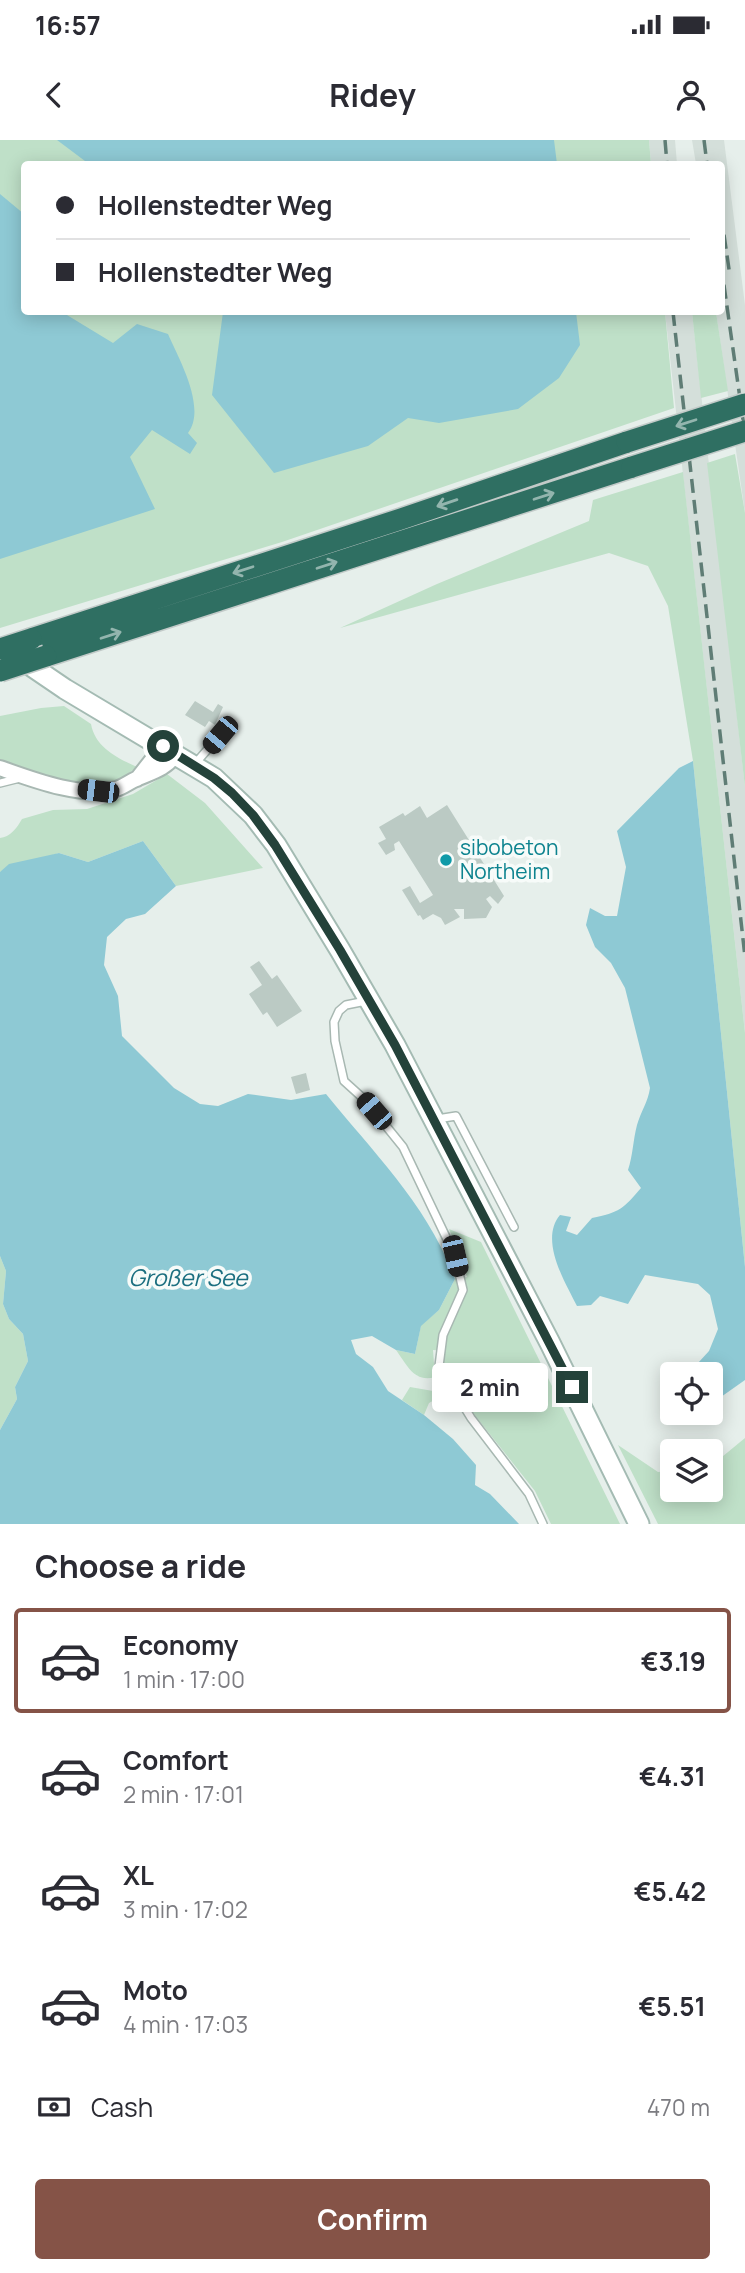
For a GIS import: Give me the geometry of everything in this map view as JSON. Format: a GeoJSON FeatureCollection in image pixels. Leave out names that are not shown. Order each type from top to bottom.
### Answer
{"type":"FeatureCollection","features":[{"type":"Feature","properties":{"kind":"highway"},"geometry":{"type":"LineString","coordinates":[[0,647],[401,519],[745,404]]}},
{"type":"Feature","properties":{"kind":"highway"},"geometry":{"type":"LineString","coordinates":[[0,671],[745,431]]}},
{"type":"Feature","properties":{"kind":"main road"},"geometry":{"type":"LineString","coordinates":[[0,647],[65,689],[194,765],[232,793],[261,825],[370,1001],[550,1343],[639,1524]]}},
{"type":"Feature","properties":{"kind":"street"},"geometry":{"type":"LineString","coordinates":[[0,768],[57,786],[98,791],[117,789],[170,763],[169,750]]}},
{"type":"Feature","properties":{"kind":"lane"},"geometry":{"type":"LineString","coordinates":[[194,765],[220,735]]}},
{"type":"Feature","properties":{"kind":"lane"},"geometry":{"type":"LineString","coordinates":[[0,783],[25,777]]}},
{"type":"Feature","properties":{"kind":"lane"},"geometry":{"type":"LineString","coordinates":[[370,1001],[346,1005],[339,1011],[334,1022],[335,1041],[344,1081],[365,1100],[403,1147],[455,1256],[463,1290],[443,1335],[439,1366],[471,1418],[529,1494],[543,1524]]}},
{"type":"Feature","properties":{"kind":"lane"},"geometry":{"type":"LineString","coordinates":[[433,1120],[456,1116],[514,1227]]}},
{"type":"Feature","properties":{"kind":"shaded area"},"geometry":{"type":"Polygon","coordinates":[[[649,140],[675,140],[677,161],[651,161],[649,140]]]}},
{"type":"Feature","properties":{"kind":"shaded area"},"geometry":{"type":"Polygon","coordinates":[[[692,140],[724,140],[745,305],[745,513],[716,315],[725,315],[725,161],[696,161],[692,140]]]}},
{"type":"Feature","properties":{"kind":"shaded area"},"geometry":{"type":"Polygon","coordinates":[[[665,315],[692,315],[745,787],[745,1033],[665,315]]]}},
{"type":"Feature","properties":{"kind":"green space"},"geometry":{"type":"Polygon","coordinates":[[[0,140],[649,140],[651,161],[21,161],[21,315],[665,315],[674,408],[282,542],[0,628],[0,140]]]}},
{"type":"Feature","properties":{"kind":"green space"},"geometry":{"type":"Polygon","coordinates":[[[692,315],[716,315],[728,391],[701,398],[692,315]]]}},
{"type":"Feature","properties":{"kind":"green space"},"geometry":{"type":"Polygon","coordinates":[[[735,454],[745,513],[745,787],[707,463],[735,454]]]}},
{"type":"Feature","properties":{"kind":"green space"},"geometry":{"type":"Polygon","coordinates":[[[683,472],[745,1033],[745,1267],[693,761],[668,606],[648,566],[609,553],[340,628],[437,584],[589,521],[593,500],[683,472]]]}},
{"type":"Feature","properties":{"kind":"green space"},"geometry":{"type":"Polygon","coordinates":[[[64,706],[91,724],[97,739],[108,751],[137,767],[119,779],[91,784],[59,780],[0,763],[0,716],[64,706]]]}},
{"type":"Feature","properties":{"kind":"green space"},"geometry":{"type":"Polygon","coordinates":[[[167,774],[205,803],[263,868],[176,886],[143,841],[88,862],[59,853],[0,872],[0,838],[13,832],[22,819],[53,810],[87,809],[133,794],[167,774]]]}},
{"type":"Feature","properties":{"kind":"green space"},"geometry":{"type":"Polygon","coordinates":[[[449,1229],[481,1242],[620,1524],[551,1524],[535,1491],[462,1399],[472,1388],[445,1372],[443,1351],[433,1350],[435,1377],[428,1378],[416,1375],[396,1350],[415,1354],[421,1325],[439,1310],[455,1279],[467,1277],[449,1229]]]}},
{"type":"Feature","properties":{"kind":"green space"},"geometry":{"type":"Polygon","coordinates":[[[0,1256],[6,1271],[3,1304],[9,1319],[23,1334],[28,1361],[15,1387],[17,1399],[0,1430],[0,1256]]]}},
{"type":"Feature","properties":{"kind":"green space"},"geometry":{"type":"Polygon","coordinates":[[[410,1387],[433,1391],[438,1398],[429,1403],[424,1415],[402,1400],[410,1387]]]}},
{"type":"Feature","properties":{"kind":"green space"},"geometry":{"type":"Polygon","coordinates":[[[745,1438],[745,1524],[658,1524],[618,1445],[660,1472],[660,1502],[723,1502],[723,1456],[745,1438]]]}},
{"type":"Feature","properties":{"kind":"water"},"geometry":{"type":"Polygon","coordinates":[[[57,140],[554,140],[557,161],[85,161],[57,140]]]}},
{"type":"Feature","properties":{"kind":"water"},"geometry":{"type":"Polygon","coordinates":[[[0,194],[21,212],[21,315],[67,315],[113,343],[137,324],[168,334],[193,397],[193,423],[188,433],[197,443],[190,454],[152,430],[130,457],[155,509],[0,559],[0,194]]]}},
{"type":"Feature","properties":{"kind":"water"},"geometry":{"type":"Polygon","coordinates":[[[223,315],[576,315],[580,345],[559,378],[518,409],[439,423],[408,418],[368,446],[274,473],[212,395],[223,315]]]}},
{"type":"Feature","properties":{"kind":"water"},"geometry":{"type":"Polygon","coordinates":[[[693,761],[745,1267],[745,1380],[723,1396],[723,1362],[699,1362],[709,1351],[718,1329],[710,1295],[698,1284],[645,1275],[628,1304],[600,1296],[591,1305],[577,1306],[556,1261],[552,1236],[560,1215],[571,1217],[566,1231],[577,1235],[592,1218],[620,1209],[641,1188],[628,1170],[637,1125],[650,1088],[625,988],[611,963],[595,947],[586,925],[590,908],[605,916],[617,916],[626,867],[617,831],[679,768],[693,761]]]}},
{"type":"Feature","properties":{"kind":"water","name":"Großer See"},"geometry":{"type":"Polygon","coordinates":[[[143,841],[176,886],[145,914],[126,919],[107,937],[104,965],[118,996],[122,1036],[174,1088],[200,1104],[218,1106],[248,1094],[291,1100],[326,1094],[381,1159],[430,1228],[455,1279],[439,1310],[421,1326],[415,1354],[396,1350],[372,1336],[351,1340],[356,1354],[373,1367],[388,1391],[453,1439],[476,1465],[475,1485],[490,1494],[519,1524],[0,1524],[0,1430],[17,1399],[15,1387],[28,1361],[23,1334],[9,1319],[3,1304],[6,1271],[0,1256],[0,872],[9,864],[59,853],[88,862],[143,841]]]}},
{"type":"Feature","properties":{"kind":"building"},"geometry":{"type":"Polygon","coordinates":[[[195,701],[213,712],[218,704],[223,707],[215,725],[209,721],[205,727],[185,715],[195,701]]]}},
{"type":"Feature","properties":{"kind":"building","name":"sibobeton Northeim"},"geometry":{"type":"Polygon","coordinates":[[[447,805],[504,896],[498,904],[490,896],[486,899],[492,907],[486,918],[464,919],[464,909],[454,909],[460,917],[445,925],[441,918],[433,914],[423,920],[418,916],[402,890],[410,886],[420,903],[433,895],[399,841],[394,844],[395,850],[386,855],[378,843],[386,839],[379,827],[403,813],[405,816],[420,806],[427,818],[447,805]]]}},
{"type":"Feature","properties":{"kind":"building"},"geometry":{"type":"Polygon","coordinates":[[[259,961],[272,979],[277,975],[302,1011],[277,1027],[267,1012],[263,1015],[249,994],[262,985],[250,967],[259,961]]]}},
{"type":"Feature","properties":{"kind":"building"},"geometry":{"type":"Polygon","coordinates":[[[306,1073],[310,1090],[296,1094],[291,1077],[306,1073]]]}},
{"type":"Feature","properties":{"kind":"railway"},"geometry":{"type":"LineString","coordinates":[[665,140],[667,161]]}},
{"type":"Feature","properties":{"kind":"railway"},"geometry":{"type":"LineString","coordinates":[[704,140],[707,161]]}},
{"type":"Feature","properties":{"kind":"railway"},"geometry":{"type":"LineString","coordinates":[[725,242],[730,276]]}},
{"type":"Feature","properties":{"kind":"railway"},"geometry":{"type":"LineString","coordinates":[[725,292],[745,434]]}},
{"type":"Feature","properties":{"kind":"railway"},"geometry":{"type":"LineString","coordinates":[[673,315],[745,957]]}},
{"type":"Feature","properties":{"kind":"place","name":"sibobeton Northeim"},"geometry":{"type":"Point","coordinates":[446,860]}},
{"type":"Feature","properties":{"kind":"route"},"geometry":{"type":"LineString","coordinates":[[163,746],[214,778],[232,793],[253,815],[275,845],[395,1045],[572,1387]]}}]}
